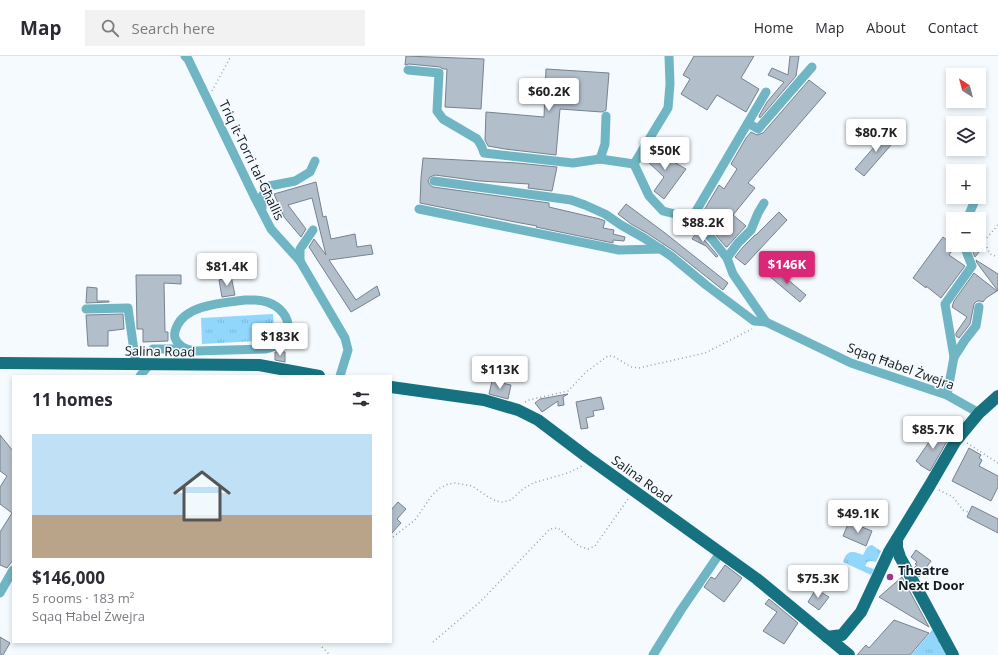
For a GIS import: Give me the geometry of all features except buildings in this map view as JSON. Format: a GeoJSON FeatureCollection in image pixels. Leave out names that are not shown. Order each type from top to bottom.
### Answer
{"type":"FeatureCollection","features":[{"type":"Feature","properties":{"kind":"main road","name":"Salina Road"},"geometry":{"type":"LineString","coordinates":[[0,363],[138,370],[151,365],[259,365],[314,375]]}},
{"type":"Feature","properties":{"kind":"main road","name":"Salina Road"},"geometry":{"type":"LineString","coordinates":[[392,387],[484,400],[518,410],[538,420],[757,579],[846,653]]}},
{"type":"Feature","properties":{"kind":"main road"},"geometry":{"type":"LineString","coordinates":[[827,637],[842,635],[861,612],[889,552],[955,442],[979,413],[998,396]]}},
{"type":"Feature","properties":{"kind":"main road"},"geometry":{"type":"LineString","coordinates":[[897,539],[897,548],[900,557],[953,655]]}},
{"type":"Feature","properties":{"kind":"main road"},"geometry":{"type":"LineString","coordinates":[[842,635],[846,653]]}},
{"type":"Feature","properties":{"kind":"street","name":"Triq it-Torri tal-Għallis"},"geometry":{"type":"LineString","coordinates":[[185,56],[188,59],[271,229],[300,261],[345,338],[348,350],[340,375]]}},
{"type":"Feature","properties":{"kind":"street"},"geometry":{"type":"LineString","coordinates":[[634,164],[668,108],[670,84],[669,56]]}},
{"type":"Feature","properties":{"kind":"street"},"geometry":{"type":"LineString","coordinates":[[748,123],[758,129],[812,68]]}},
{"type":"Feature","properties":{"kind":"street"},"geometry":{"type":"LineString","coordinates":[[408,70],[439,73],[437,111],[443,119],[477,139],[484,153],[573,163],[600,159],[634,164]]}},
{"type":"Feature","properties":{"kind":"street"},"geometry":{"type":"LineString","coordinates":[[634,164],[649,196],[663,211],[692,218],[766,92]]}},
{"type":"Feature","properties":{"kind":"street"},"geometry":{"type":"LineString","coordinates":[[600,159],[605,144],[606,116]]}},
{"type":"Feature","properties":{"kind":"street"},"geometry":{"type":"LineString","coordinates":[[263,213],[262,196],[269,186],[295,181],[310,172],[315,161]]}},
{"type":"Feature","properties":{"kind":"street"},"geometry":{"type":"LineString","coordinates":[[434,181],[578,202],[605,214],[661,249],[754,321],[766,322]]}},
{"type":"Feature","properties":{"kind":"street"},"geometry":{"type":"LineString","coordinates":[[727,258],[738,243],[751,230],[764,203]]}},
{"type":"Feature","properties":{"kind":"street"},"geometry":{"type":"LineString","coordinates":[[419,209],[619,250],[661,249]]}},
{"type":"Feature","properties":{"kind":"street","name":"Sqaq Ħabel Żwejra"},"geometry":{"type":"LineString","coordinates":[[692,218],[712,239],[727,258],[733,274],[766,322],[851,363],[947,395],[979,413]]}},
{"type":"Feature","properties":{"kind":"street"},"geometry":{"type":"LineString","coordinates":[[300,261],[300,249],[313,230]]}},
{"type":"Feature","properties":{"kind":"street"},"geometry":{"type":"LineString","coordinates":[[947,395],[954,357],[945,304],[972,266],[967,252]]}},
{"type":"Feature","properties":{"kind":"street"},"geometry":{"type":"LineString","coordinates":[[151,365],[153,347],[195,351],[270,348],[279,344],[285,338],[288,330],[288,322],[277,308],[268,302],[259,300],[245,300],[202,307],[181,319],[174,334],[180,344],[186,349]]}},
{"type":"Feature","properties":{"kind":"street"},"geometry":{"type":"LineString","coordinates":[[954,357],[976,326],[979,307]]}},
{"type":"Feature","properties":{"kind":"street"},"geometry":{"type":"LineString","coordinates":[[86,309],[128,308],[138,370]]}},
{"type":"Feature","properties":{"kind":"street"},"geometry":{"type":"LineString","coordinates":[[653,655],[681,610],[720,553]]}},
{"type":"Feature","properties":{"kind":"street"},"geometry":{"type":"LineString","coordinates":[[0,593],[12,572]]}},
{"type":"Feature","properties":{"kind":"path"},"geometry":{"type":"LineString","coordinates":[[208,100],[231,56]]}},
{"type":"Feature","properties":{"kind":"path"},"geometry":{"type":"LineString","coordinates":[[998,225],[984,241],[990,254],[998,257]]}},
{"type":"Feature","properties":{"kind":"path"},"geometry":{"type":"LineString","coordinates":[[518,410],[521,404],[529,400],[568,391],[586,372],[608,356],[613,356],[631,368],[639,368],[705,352],[752,329]]}},
{"type":"Feature","properties":{"kind":"path"},"geometry":{"type":"LineString","coordinates":[[958,438],[998,463]]}},
{"type":"Feature","properties":{"kind":"path"},"geometry":{"type":"LineString","coordinates":[[393,537],[415,520],[432,495],[440,488],[448,484],[455,483],[472,486],[490,498],[502,502],[511,500],[533,483],[568,473],[582,466],[587,457]]}},
{"type":"Feature","properties":{"kind":"path"},"geometry":{"type":"LineString","coordinates":[[930,485],[953,497],[963,510],[968,512]]}},
{"type":"Feature","properties":{"kind":"path"},"geometry":{"type":"LineString","coordinates":[[433,642],[480,602],[550,529],[558,528],[579,546],[588,549],[595,546],[634,491]]}},
{"type":"Feature","properties":{"kind":"path"},"geometry":{"type":"LineString","coordinates":[[322,647],[330,655]]}},
{"type":"Feature","properties":{"kind":"green space"},"geometry":{"type":"Polygon","coordinates":[[[273,314],[275,340],[202,344],[201,318],[273,314]]]}},
{"type":"Feature","properties":{"kind":"green space"},"geometry":{"type":"Polygon","coordinates":[[[872,545],[881,551],[876,562],[867,562],[865,566],[874,569],[871,575],[843,562],[848,553],[853,552],[863,555],[867,547],[872,545]]]}},
{"type":"Feature","properties":{"kind":"green space"},"geometry":{"type":"Polygon","coordinates":[[[935,627],[949,655],[911,655],[935,627]]]}},
{"type":"Feature","properties":{"kind":"place","name":"Theatre Next Door"},"geometry":{"type":"Point","coordinates":[890,577]}}]}
